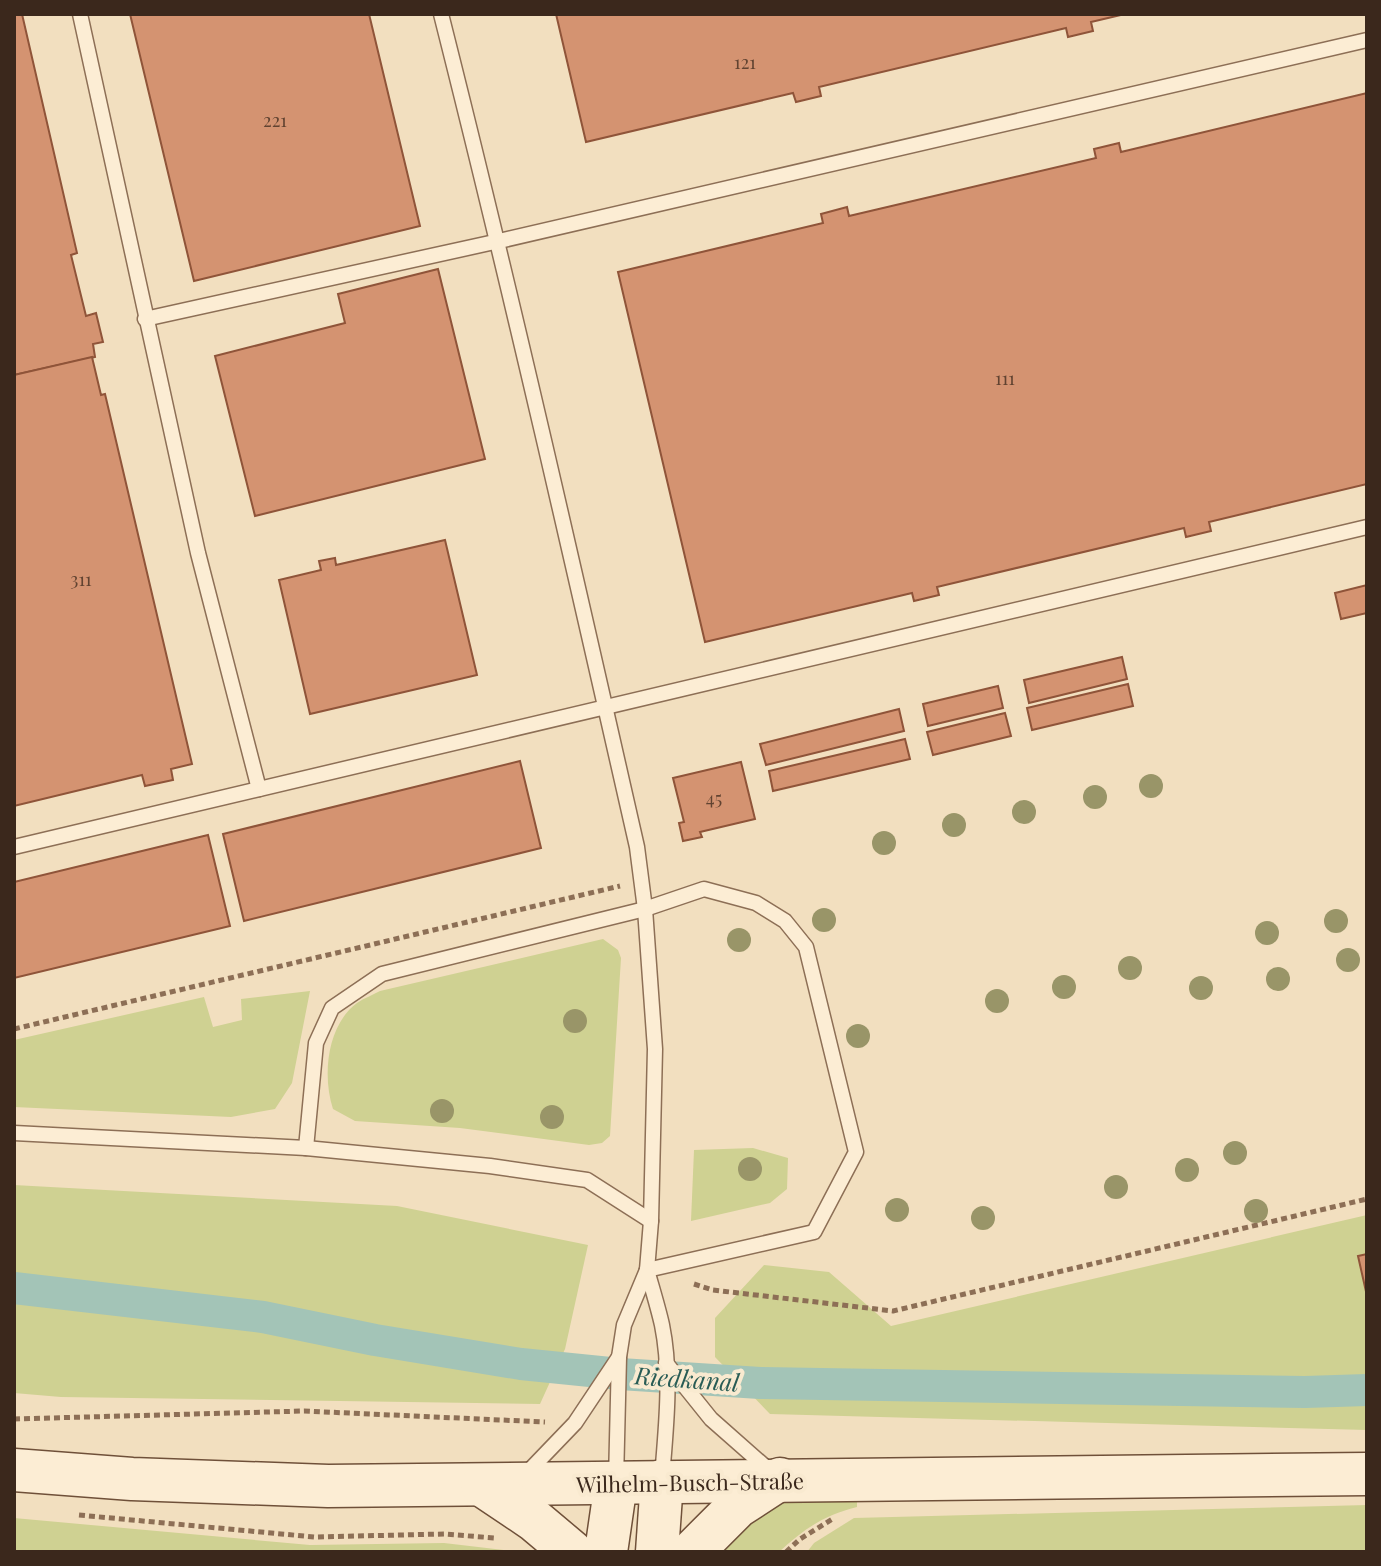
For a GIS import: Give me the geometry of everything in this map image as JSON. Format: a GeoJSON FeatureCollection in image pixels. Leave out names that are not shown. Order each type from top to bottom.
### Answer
{"type":"FeatureCollection","features":[{"type":"Feature","properties":{"kind":"main road","name":"Wilhelm-Busch-Straße"},"geometry":{"type":"LineString","coordinates":[[14,1470],[132,1479],[328,1486],[1367,1474]]}},
{"type":"Feature","properties":{"kind":"main road"},"geometry":{"type":"LineString","coordinates":[[692,1552],[737,1507],[780,1479]]}},
{"type":"Feature","properties":{"kind":"main road"},"geometry":{"type":"LineString","coordinates":[[657,1552],[662,1481]]}},
{"type":"Feature","properties":{"kind":"main road"},"geometry":{"type":"LineString","coordinates":[[606,1552],[616,1483]]}},
{"type":"Feature","properties":{"kind":"main road"},"geometry":{"type":"LineString","coordinates":[[498,1486],[572,1552]]}},
{"type":"Feature","properties":{"kind":"lane"},"geometry":{"type":"LineString","coordinates":[[80,14],[198,553],[259,789]]}},
{"type":"Feature","properties":{"kind":"lane"},"geometry":{"type":"LineString","coordinates":[[441,14],[499,241],[637,847],[645,909],[655,1049],[651,1221],[647,1270],[624,1325],[619,1357],[616,1483]]}},
{"type":"Feature","properties":{"kind":"lane"},"geometry":{"type":"LineString","coordinates":[[145,319],[499,241],[1367,40]]}},
{"type":"Feature","properties":{"kind":"lane"},"geometry":{"type":"LineString","coordinates":[[14,847],[1367,527]]}},
{"type":"Feature","properties":{"kind":"lane"},"geometry":{"type":"LineString","coordinates":[[306,1148],[316,1043],[332,1008],[382,974],[645,909],[704,889],[756,903],[785,921],[806,947],[856,1152],[814,1232],[647,1270]]}},
{"type":"Feature","properties":{"kind":"lane"},"geometry":{"type":"LineString","coordinates":[[14,1133],[306,1148],[490,1166],[587,1180],[651,1221]]}},
{"type":"Feature","properties":{"kind":"lane"},"geometry":{"type":"LineString","coordinates":[[647,1270],[662,1327],[665,1363],[667,1392],[662,1481]]}},
{"type":"Feature","properties":{"kind":"lane"},"geometry":{"type":"LineString","coordinates":[[498,1486],[575,1423],[619,1357]]}},
{"type":"Feature","properties":{"kind":"lane"},"geometry":{"type":"LineString","coordinates":[[665,1363],[711,1419],[780,1479]]}},
{"type":"Feature","properties":{"kind":"path"},"geometry":{"type":"LineString","coordinates":[[14,1029],[641,881]]}},
{"type":"Feature","properties":{"kind":"path"},"geometry":{"type":"LineString","coordinates":[[647,1270],[713,1290],[893,1311],[1367,1199]]}},
{"type":"Feature","properties":{"kind":"path"},"geometry":{"type":"LineString","coordinates":[[14,1419],[304,1411],[575,1423]]}},
{"type":"Feature","properties":{"kind":"path"},"geometry":{"type":"LineString","coordinates":[[77,1514],[314,1537],[444,1534],[502,1540]]}},
{"type":"Feature","properties":{"kind":"green space"},"geometry":{"type":"Polygon","coordinates":[[[603,939],[618,950],[621,958],[610,1136],[602,1143],[589,1145],[460,1128],[355,1121],[333,1109],[328,1067],[333,1038],[347,1013],[360,1001],[380,991],[603,939]]]}},
{"type":"Feature","properties":{"kind":"green space"},"geometry":{"type":"Polygon","coordinates":[[[310,991],[292,1083],[275,1109],[231,1117],[14,1107],[14,1040],[204,997],[213,1027],[242,1020],[241,999],[310,991]]]}},
{"type":"Feature","properties":{"kind":"green space"},"geometry":{"type":"Polygon","coordinates":[[[753,1148],[788,1158],[787,1189],[770,1203],[691,1221],[694,1150],[753,1148]]]}},
{"type":"Feature","properties":{"kind":"green space"},"geometry":{"type":"Polygon","coordinates":[[[14,1185],[397,1206],[588,1245],[565,1349],[540,1404],[61,1397],[14,1393],[14,1185]]]}},
{"type":"Feature","properties":{"kind":"green space"},"geometry":{"type":"Polygon","coordinates":[[[1367,1215],[1367,1430],[770,1414],[715,1357],[715,1318],[764,1265],[829,1272],[891,1326],[1367,1215]]]}},
{"type":"Feature","properties":{"kind":"green space"},"geometry":{"type":"Polygon","coordinates":[[[857,1499],[857,1507],[815,1524],[779,1552],[705,1552],[750,1513],[783,1502],[857,1499]]]}},
{"type":"Feature","properties":{"kind":"green space"},"geometry":{"type":"Polygon","coordinates":[[[1367,1505],[1367,1552],[807,1552],[814,1543],[854,1518],[1367,1505]]]}},
{"type":"Feature","properties":{"kind":"green space"},"geometry":{"type":"Polygon","coordinates":[[[14,1518],[310,1545],[444,1543],[520,1552],[14,1552],[14,1518]]]}},
{"type":"Feature","properties":{"kind":"building"},"geometry":{"type":"Polygon","coordinates":[[[14,14],[22,14],[77,253],[71,255],[86,316],[96,313],[103,342],[93,344],[95,357],[14,375],[14,14]]]}},
{"type":"Feature","properties":{"kind":"building"},"geometry":{"type":"Polygon","coordinates":[[[130,14],[369,14],[420,226],[194,281],[130,14]]]}},
{"type":"Feature","properties":{"kind":"building"},"geometry":{"type":"Polygon","coordinates":[[[556,14],[1125,14],[1091,22],[1093,31],[1068,37],[1066,28],[819,87],[821,96],[796,102],[793,93],[586,142],[556,14]]]}},
{"type":"Feature","properties":{"kind":"building"},"geometry":{"type":"Polygon","coordinates":[[[1367,93],[1367,484],[1209,522],[1211,531],[1186,537],[1184,528],[937,587],[939,595],[914,601],[912,593],[705,642],[618,272],[823,223],[821,214],[847,207],[849,216],[1096,158],[1094,149],[1119,143],[1121,152],[1367,93]]]}},
{"type":"Feature","properties":{"kind":"building"},"geometry":{"type":"Polygon","coordinates":[[[438,269],[485,459],[255,516],[215,356],[345,323],[338,294],[438,269]]]}},
{"type":"Feature","properties":{"kind":"building"},"geometry":{"type":"Polygon","coordinates":[[[92,357],[101,395],[105,394],[192,764],[171,769],[173,780],[145,786],[142,775],[14,806],[14,375],[92,357]]]}},
{"type":"Feature","properties":{"kind":"building"},"geometry":{"type":"Polygon","coordinates":[[[445,540],[477,675],[310,714],[279,580],[321,570],[319,561],[335,558],[336,565],[445,540]]]}},
{"type":"Feature","properties":{"kind":"building"},"geometry":{"type":"Polygon","coordinates":[[[1367,585],[1367,613],[1341,619],[1335,593],[1367,585]]]}},
{"type":"Feature","properties":{"kind":"building"},"geometry":{"type":"Polygon","coordinates":[[[1122,657],[1127,679],[1029,703],[1024,680],[1122,657]]]}},
{"type":"Feature","properties":{"kind":"building"},"geometry":{"type":"Polygon","coordinates":[[[1128,684],[1133,706],[1032,730],[1027,708],[1128,684]]]}},
{"type":"Feature","properties":{"kind":"building"},"geometry":{"type":"Polygon","coordinates":[[[998,686],[1003,708],[928,726],[923,704],[998,686]]]}},
{"type":"Feature","properties":{"kind":"building"},"geometry":{"type":"Polygon","coordinates":[[[899,709],[904,731],[766,765],[760,744],[899,709]]]}},
{"type":"Feature","properties":{"kind":"building"},"geometry":{"type":"Polygon","coordinates":[[[1005,713],[1011,736],[933,755],[927,732],[1005,713]]]}},
{"type":"Feature","properties":{"kind":"building"},"geometry":{"type":"Polygon","coordinates":[[[905,739],[910,759],[773,791],[769,771],[905,739]]]}},
{"type":"Feature","properties":{"kind":"building"},"geometry":{"type":"Polygon","coordinates":[[[520,761],[541,848],[244,921],[223,834],[520,761]]]}},
{"type":"Feature","properties":{"kind":"building"},"geometry":{"type":"Polygon","coordinates":[[[741,762],[755,819],[700,832],[702,837],[683,841],[679,823],[684,822],[673,778],[741,762]]]}},
{"type":"Feature","properties":{"kind":"building"},"geometry":{"type":"Polygon","coordinates":[[[208,835],[230,926],[14,978],[14,882],[208,835]]]}},
{"type":"Feature","properties":{"kind":"building"},"geometry":{"type":"Polygon","coordinates":[[[1367,1254],[1367,1296],[1358,1256],[1367,1254]]]}},
{"type":"Feature","properties":{"kind":"waterway","name":"Riedkanal"},"geometry":{"type":"LineString","coordinates":[[14,1288],[263,1317],[375,1340],[521,1364],[620,1374],[760,1383],[1305,1392],[1367,1390]]}}]}
